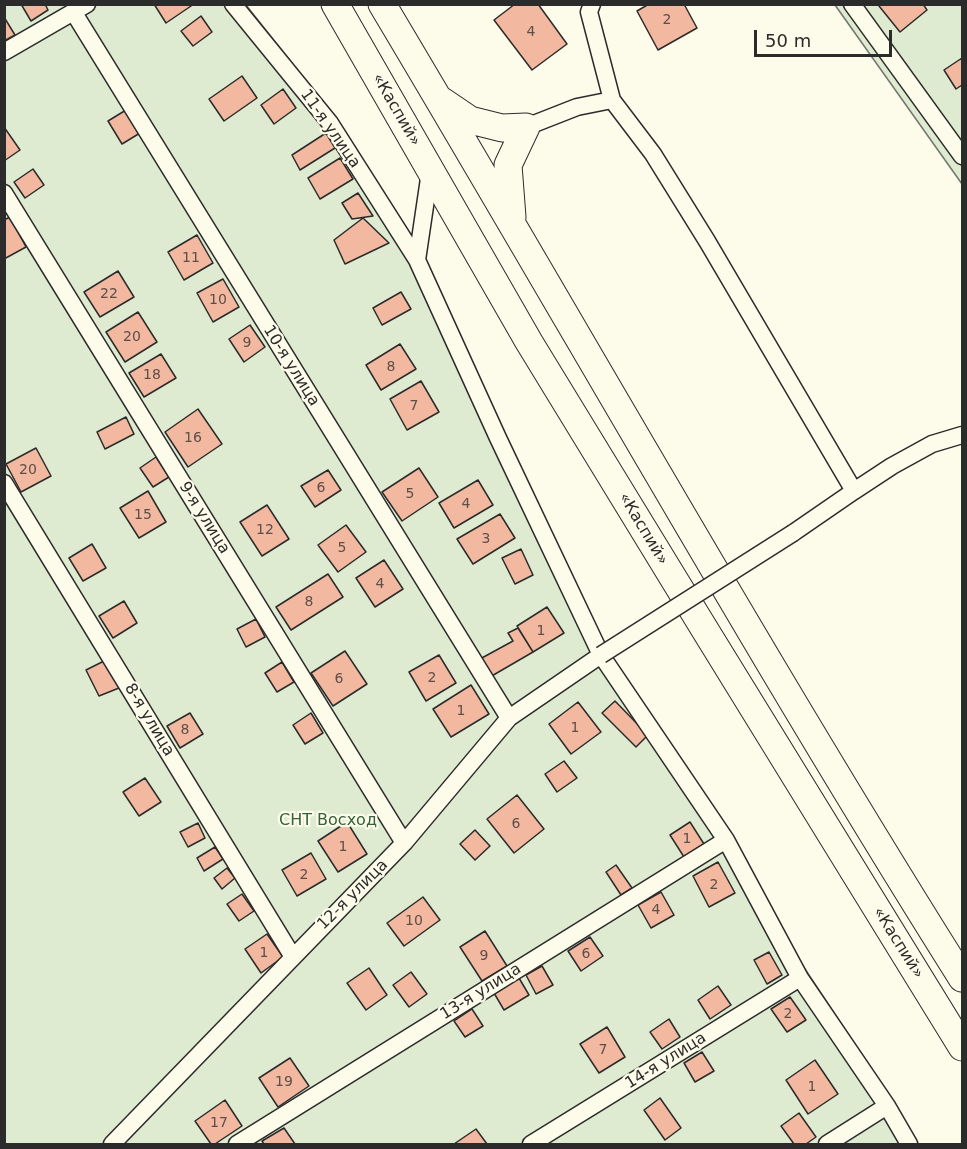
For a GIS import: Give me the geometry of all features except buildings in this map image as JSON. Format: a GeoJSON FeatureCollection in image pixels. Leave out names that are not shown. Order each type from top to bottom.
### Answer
{"type":"FeatureCollection","features":[{"type":"Feature","properties":{"kind":"highway","name":"«Каспий»"},"geometry":{"type":"LineString","coordinates":[[335,4],[529,342],[963,1047]]}},
{"type":"Feature","properties":{"kind":"highway"},"geometry":{"type":"LineString","coordinates":[[382,4],[734,602],[909,893],[963,978]]}},
{"type":"Feature","properties":{"kind":"highway"},"geometry":{"type":"LineString","coordinates":[[439,99],[470,120],[502,128],[526,127],[508,165],[513,224]]}},
{"type":"Feature","properties":{"kind":"street","name":"11-я улица"},"geometry":{"type":"LineString","coordinates":[[233,4],[330,123],[417,260],[601,655],[726,840],[800,978],[887,1106],[909,1144]]}},
{"type":"Feature","properties":{"kind":"street"},"geometry":{"type":"LineString","coordinates":[[592,4],[589,12],[612,99],[653,154],[707,241],[854,491]]}},
{"type":"Feature","properties":{"kind":"street"},"geometry":{"type":"LineString","coordinates":[[852,4],[963,156]]}},
{"type":"Feature","properties":{"kind":"street"},"geometry":{"type":"LineString","coordinates":[[4,52],[80,9]]}},
{"type":"Feature","properties":{"kind":"street","name":"10-я улица"},"geometry":{"type":"LineString","coordinates":[[80,9],[509,718]]}},
{"type":"Feature","properties":{"kind":"street"},"geometry":{"type":"LineString","coordinates":[[526,127],[578,107],[612,99]]}},
{"type":"Feature","properties":{"kind":"street"},"geometry":{"type":"LineString","coordinates":[[417,260],[430,170]]}},
{"type":"Feature","properties":{"kind":"street","name":"9-я улица"},"geometry":{"type":"LineString","coordinates":[[4,193],[404,843]]}},
{"type":"Feature","properties":{"kind":"street","name":"12-я улица"},"geometry":{"type":"LineString","coordinates":[[112,1144],[404,843],[509,718],[601,655],[793,533],[892,466],[932,444],[963,435]]}},
{"type":"Feature","properties":{"kind":"street","name":"8-я улица"},"geometry":{"type":"LineString","coordinates":[[4,483],[293,957]]}},
{"type":"Feature","properties":{"kind":"street","name":"13-я улица"},"geometry":{"type":"LineString","coordinates":[[237,1144],[726,840]]}},
{"type":"Feature","properties":{"kind":"street","name":"14-я улица"},"geometry":{"type":"LineString","coordinates":[[531,1144],[800,978]]}},
{"type":"Feature","properties":{"kind":"street"},"geometry":{"type":"LineString","coordinates":[[827,1144],[887,1106]]}},
{"type":"Feature","properties":{"kind":"green space","name":"СНТ Восход"},"geometry":{"type":"Polygon","coordinates":[[[5,5],[246,5],[333,115],[425,259],[592,631],[803,966],[890,1097],[917,1144],[5,1144],[5,5]]]}},
{"type":"Feature","properties":{"kind":"green space"},"geometry":{"type":"Polygon","coordinates":[[[835,5],[962,5],[962,184],[835,5]]]}}]}
